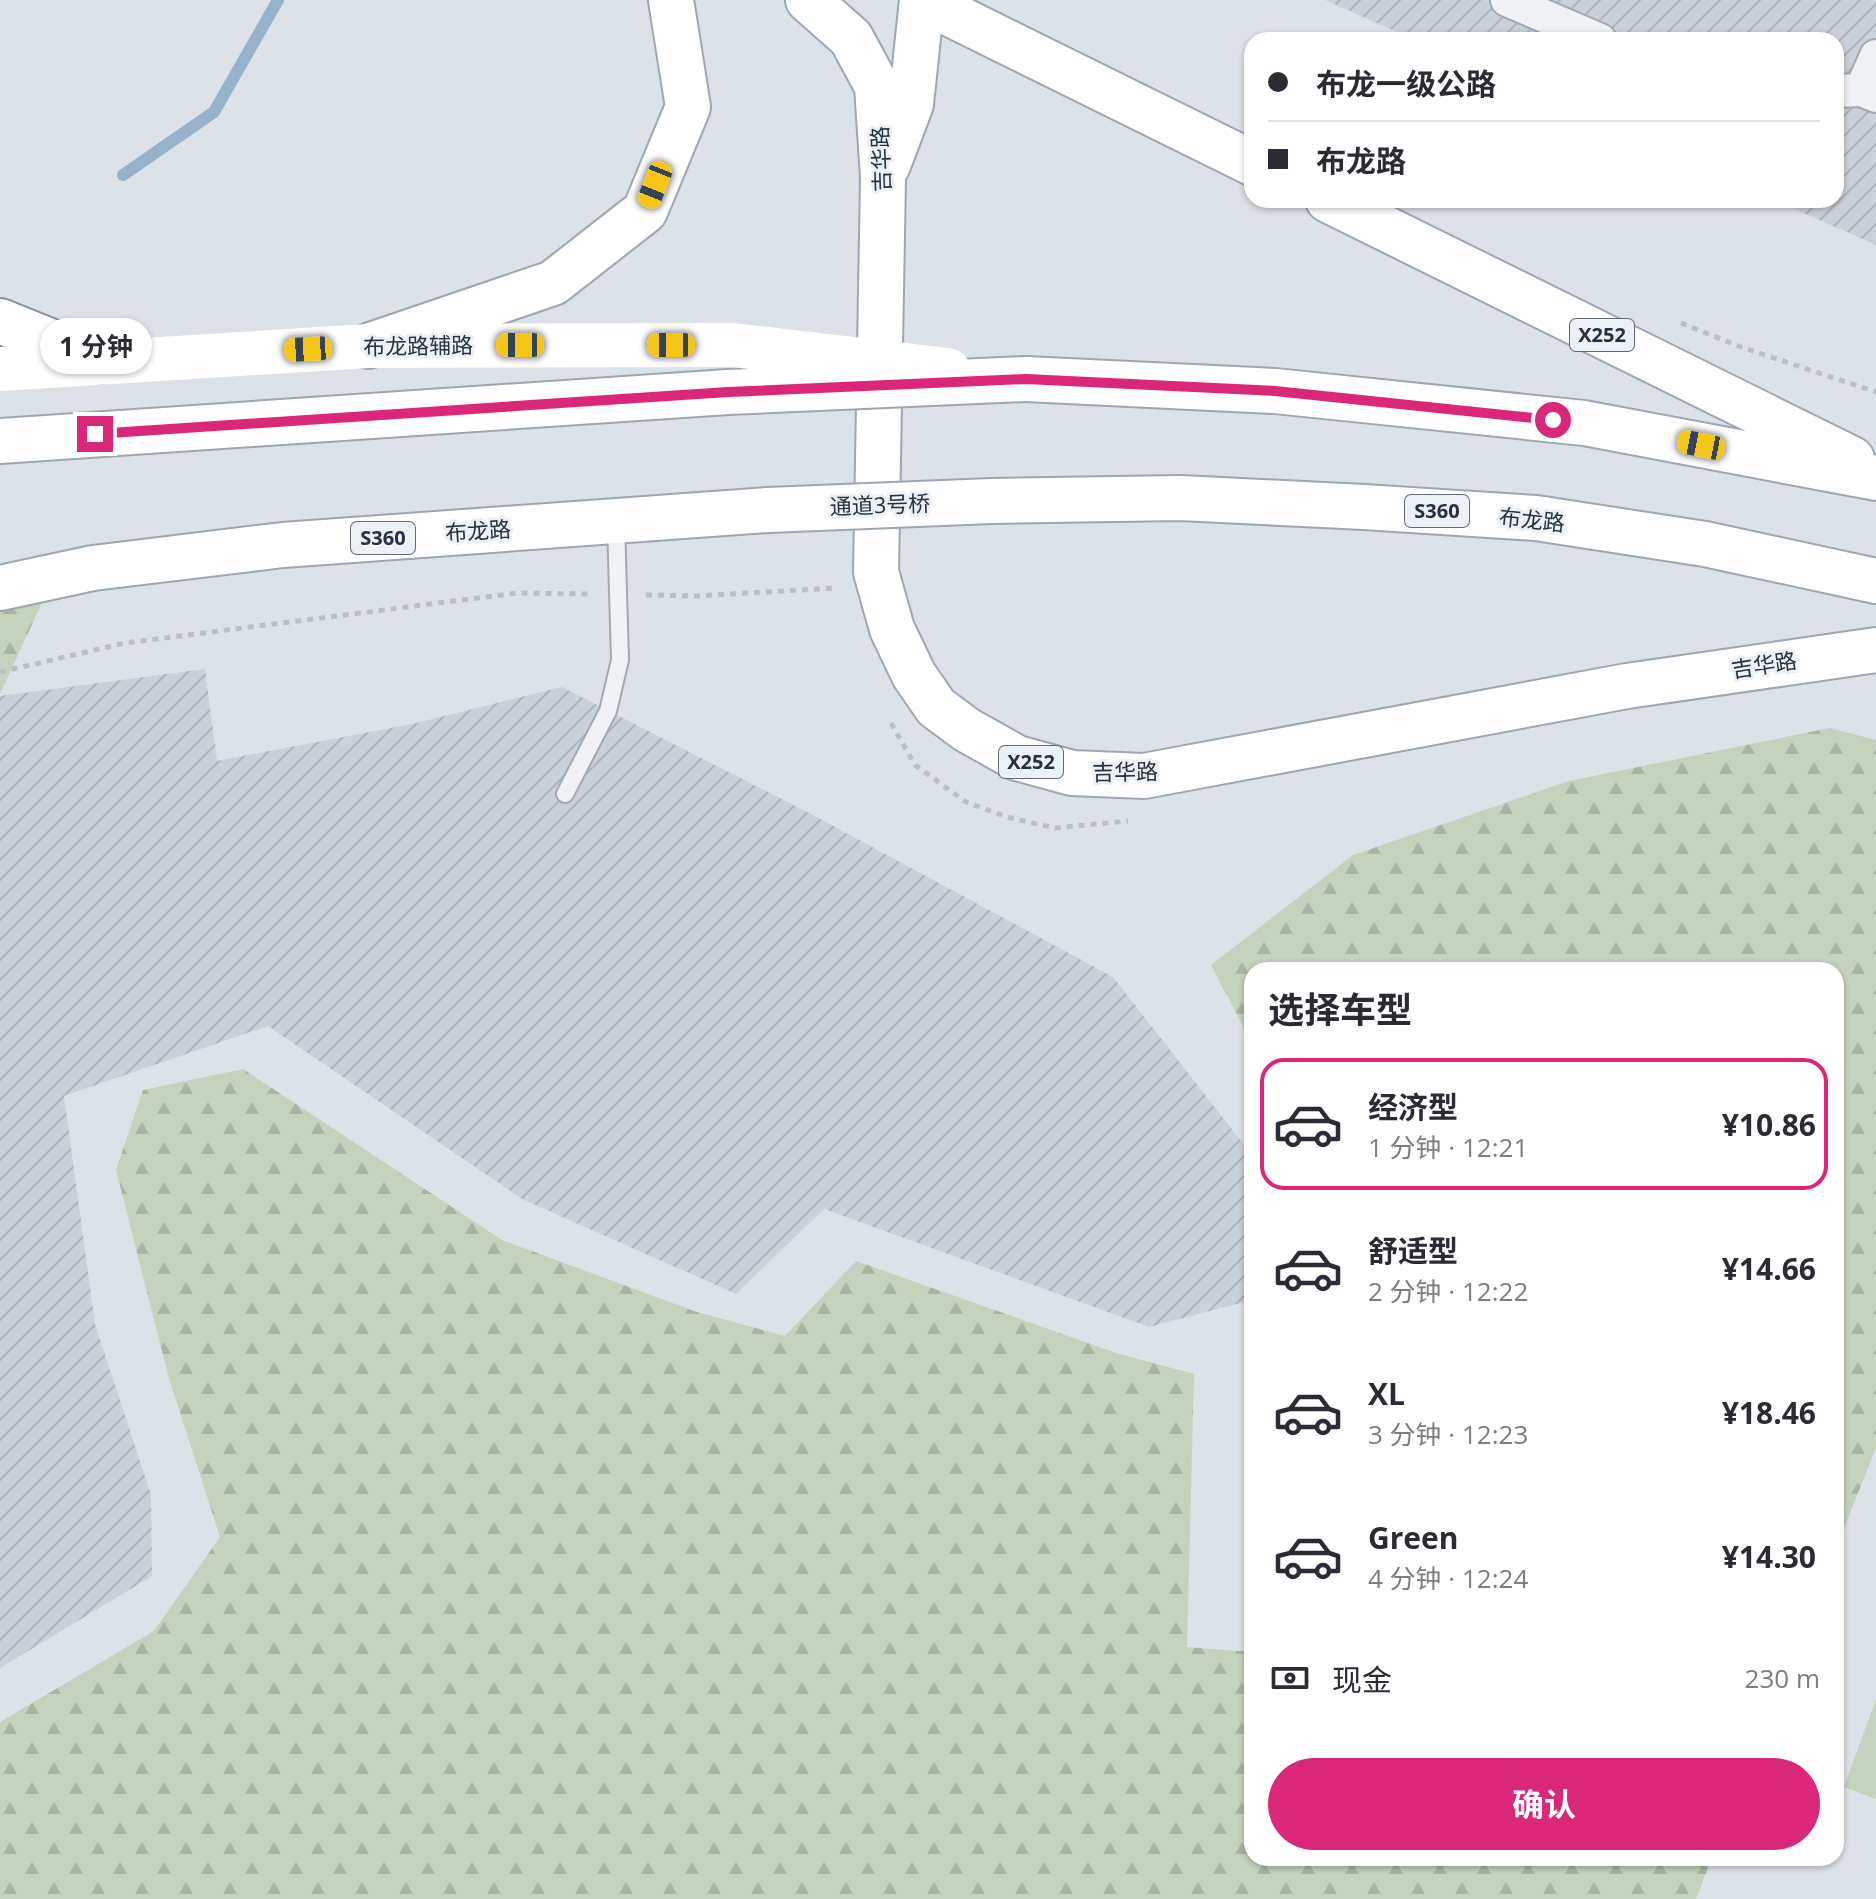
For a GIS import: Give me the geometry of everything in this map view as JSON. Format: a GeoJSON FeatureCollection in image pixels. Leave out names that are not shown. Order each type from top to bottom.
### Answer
{"type":"FeatureCollection","features":[{"type":"Feature","properties":{"kind":"main road"},"geometry":{"type":"LineString","coordinates":[[368,346],[553,283],[645,211],[688,107],[671,0]]}},
{"type":"Feature","properties":{"kind":"main road","name":"吉华路"},"geometry":{"type":"LineString","coordinates":[[808,0],[851,38],[877,86],[883,178],[876,572],[892,629],[914,675],[936,707],[967,730],[1017,758],[1072,773],[1144,776],[1627,686],[1876,650]]}},
{"type":"Feature","properties":{"kind":"main road"},"geometry":{"type":"LineString","coordinates":[[883,178],[911,104],[922,0],[1244,159]]}},
{"type":"Feature","properties":{"kind":"main road","name":"X252"},"geometry":{"type":"LineString","coordinates":[[1344,208],[1876,471]]}},
{"type":"Feature","properties":{"kind":"main road"},"geometry":{"type":"LineString","coordinates":[[0,321],[99,361]]}},
{"type":"Feature","properties":{"kind":"main road","name":"布龙路辅路"},"geometry":{"type":"LineString","coordinates":[[0,369],[368,346],[732,345],[1026,379]]}},
{"type":"Feature","properties":{"kind":"main road"},"geometry":{"type":"LineString","coordinates":[[0,441],[728,392],[1026,379],[1275,391],[1584,423],[1876,478]]}},
{"type":"Feature","properties":{"kind":"main road","name":"布龙路"},"geometry":{"type":"LineString","coordinates":[[992,501],[1181,498],[1536,518],[1705,544],[1876,581]]}},
{"type":"Feature","properties":{"kind":"main road","name":"通道3号桥"},"geometry":{"type":"LineString","coordinates":[[768,510],[992,501]]}},
{"type":"Feature","properties":{"kind":"main road","name":"布龙路"},"geometry":{"type":"LineString","coordinates":[[0,588],[93,568],[283,545],[768,510]]}},
{"type":"Feature","properties":{"kind":"street"},"geometry":{"type":"LineString","coordinates":[[1507,0],[1581,32]]}},
{"type":"Feature","properties":{"kind":"street"},"geometry":{"type":"LineString","coordinates":[[1858,92],[1876,56]]}},
{"type":"Feature","properties":{"kind":"lane"},"geometry":{"type":"LineString","coordinates":[[565,794],[608,711],[620,660],[616,521]]}},
{"type":"Feature","properties":{"kind":"path"},"geometry":{"type":"LineString","coordinates":[[1675,320],[1741,347],[1876,392]]}},
{"type":"Feature","properties":{"kind":"path"},"geometry":{"type":"LineString","coordinates":[[0,672],[125,643],[517,593]]}},
{"type":"Feature","properties":{"kind":"shaded area"},"geometry":{"type":"Polygon","coordinates":[[[1325,0],[1876,0],[1876,245],[1792,208],[1844,208],[1844,32],[1397,32],[1325,0]]]}},
{"type":"Feature","properties":{"kind":"shaded area"},"geometry":{"type":"Polygon","coordinates":[[[205,669],[217,761],[412,724],[562,687],[813,815],[1113,977],[1244,1145],[1244,1302],[1149,1327],[824,1209],[736,1294],[522,1199],[268,1026],[64,1096],[95,1324],[151,1495],[152,1576],[0,1668],[0,696],[205,669]]]}},
{"type":"Feature","properties":{"kind":"green space"},"geometry":{"type":"Polygon","coordinates":[[[46,594],[0,694],[0,605],[46,594]]]}},
{"type":"Feature","properties":{"kind":"green space"},"geometry":{"type":"Polygon","coordinates":[[[1830,728],[1876,740],[1876,1448],[1844,1528],[1844,962],[1244,962],[1244,1028],[1211,965],[1353,855],[1569,781],[1830,728]]]}},
{"type":"Feature","properties":{"kind":"green space"},"geometry":{"type":"Polygon","coordinates":[[[243,1069],[502,1240],[697,1312],[785,1336],[856,1261],[1116,1353],[1194,1374],[1187,1647],[1244,1651],[1244,1866],[1709,1866],[1696,1899],[0,1899],[0,1722],[154,1631],[220,1537],[168,1375],[116,1170],[143,1090],[243,1069]]]}},
{"type":"Feature","properties":{"kind":"green space"},"geometry":{"type":"Polygon","coordinates":[[[1876,1699],[1876,1799],[1844,1787],[1876,1699]]]}},
{"type":"Feature","properties":{"kind":"waterway"},"geometry":{"type":"LineString","coordinates":[[123,175],[214,112],[278,0]]}},
{"type":"Feature","properties":{"kind":"route"},"geometry":{"type":"LineString","coordinates":[[95,434],[728,392],[1026,379],[1275,391],[1553,420]]}}]}
